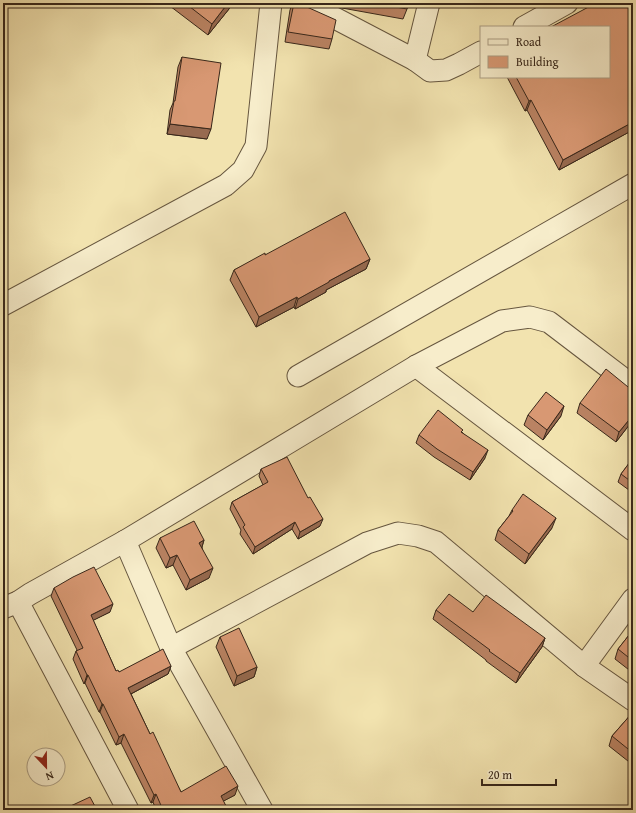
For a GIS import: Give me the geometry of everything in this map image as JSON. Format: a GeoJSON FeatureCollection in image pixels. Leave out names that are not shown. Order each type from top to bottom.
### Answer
{"type":"FeatureCollection","features":[{"type":"Feature","properties":{"kind":"street"},"geometry":{"type":"LineString","coordinates":[[3,305],[226,185],[243,170],[256,146],[271,3]]}},
{"type":"Feature","properties":{"kind":"street"},"geometry":{"type":"LineString","coordinates":[[300,3],[331,16],[415,60],[430,71],[446,70],[480,53]]}},
{"type":"Feature","properties":{"kind":"street"},"geometry":{"type":"LineString","coordinates":[[415,60],[429,3]]}},
{"type":"Feature","properties":{"kind":"street"},"geometry":{"type":"LineString","coordinates":[[526,26],[567,3]]}},
{"type":"Feature","properties":{"kind":"street"},"geometry":{"type":"LineString","coordinates":[[298,376],[633,184]]}},
{"type":"Feature","properties":{"kind":"street"},"geometry":{"type":"LineString","coordinates":[[128,810],[10,605],[125,542],[416,366],[502,321],[530,317],[550,322],[633,386]]}},
{"type":"Feature","properties":{"kind":"street"},"geometry":{"type":"LineString","coordinates":[[416,366],[633,530]]}},
{"type":"Feature","properties":{"kind":"street"},"geometry":{"type":"LineString","coordinates":[[171,648],[366,543],[398,533],[418,536],[436,542],[584,666],[633,700]]}},
{"type":"Feature","properties":{"kind":"street"},"geometry":{"type":"LineString","coordinates":[[125,542],[171,648],[262,810]]}},
{"type":"Feature","properties":{"kind":"street"},"geometry":{"type":"LineString","coordinates":[[584,666],[633,599]]}},
{"type":"Feature","properties":{"kind":"building"},"geometry":{"type":"Polygon","coordinates":[[[185,3],[228,3],[212,24],[185,3]]]}},
{"type":"Feature","properties":{"kind":"building"},"geometry":{"type":"Polygon","coordinates":[[[294,3],[298,3],[336,20],[332,39],[288,32],[294,3]]]}},
{"type":"Feature","properties":{"kind":"building"},"geometry":{"type":"Polygon","coordinates":[[[374,3],[408,3],[407,9],[374,3]]]}},
{"type":"Feature","properties":{"kind":"building"},"geometry":{"type":"Polygon","coordinates":[[[596,3],[633,3],[633,122],[563,160],[531,100],[529,101],[517,78],[610,78],[610,26],[553,26],[596,3]]]}},
{"type":"Feature","properties":{"kind":"building"},"geometry":{"type":"Polygon","coordinates":[[[182,57],[221,63],[211,129],[170,124],[182,57]]]}},
{"type":"Feature","properties":{"kind":"building"},"geometry":{"type":"Polygon","coordinates":[[[345,212],[370,259],[298,299],[297,297],[259,317],[234,270],[345,212]]]}},
{"type":"Feature","properties":{"kind":"building"},"geometry":{"type":"Polygon","coordinates":[[[606,369],[633,391],[633,415],[619,432],[580,403],[606,369]]]}},
{"type":"Feature","properties":{"kind":"building"},"geometry":{"type":"Polygon","coordinates":[[[546,392],[564,406],[547,430],[528,415],[546,392]]]}},
{"type":"Feature","properties":{"kind":"building"},"geometry":{"type":"Polygon","coordinates":[[[438,410],[463,430],[461,432],[488,450],[473,472],[437,449],[419,435],[438,410]]]}},
{"type":"Feature","properties":{"kind":"building"},"geometry":{"type":"Polygon","coordinates":[[[287,457],[308,498],[310,497],[323,519],[300,532],[295,522],[255,547],[243,527],[245,525],[232,502],[268,482],[261,469],[287,457]]]}},
{"type":"Feature","properties":{"kind":"building"},"geometry":{"type":"Polygon","coordinates":[[[633,458],[633,483],[621,474],[633,458]]]}},
{"type":"Feature","properties":{"kind":"building"},"geometry":{"type":"Polygon","coordinates":[[[523,494],[556,518],[529,554],[498,530],[513,511],[512,510],[523,494]]]}},
{"type":"Feature","properties":{"kind":"building"},"geometry":{"type":"Polygon","coordinates":[[[194,521],[204,540],[199,543],[213,568],[190,580],[177,555],[170,558],[160,538],[194,521]]]}},
{"type":"Feature","properties":{"kind":"building"},"geometry":{"type":"Polygon","coordinates":[[[94,567],[113,604],[91,615],[116,671],[118,670],[119,672],[163,649],[171,666],[128,688],[150,734],[153,732],[181,792],[226,766],[238,786],[221,796],[228,810],[163,810],[124,734],[119,737],[76,651],[83,648],[54,588],[94,567]]]}},
{"type":"Feature","properties":{"kind":"building"},"geometry":{"type":"Polygon","coordinates":[[[449,594],[473,612],[486,595],[545,638],[520,673],[436,610],[449,594]]]}},
{"type":"Feature","properties":{"kind":"building"},"geometry":{"type":"Polygon","coordinates":[[[239,628],[257,667],[237,676],[220,637],[239,628]]]}},
{"type":"Feature","properties":{"kind":"building"},"geometry":{"type":"Polygon","coordinates":[[[633,630],[633,661],[618,649],[633,630]]]}},
{"type":"Feature","properties":{"kind":"building"},"geometry":{"type":"Polygon","coordinates":[[[633,712],[633,753],[612,736],[633,712]]]}},
{"type":"Feature","properties":{"kind":"building"},"geometry":{"type":"Polygon","coordinates":[[[90,797],[97,810],[62,810],[90,797]]]}}]}
